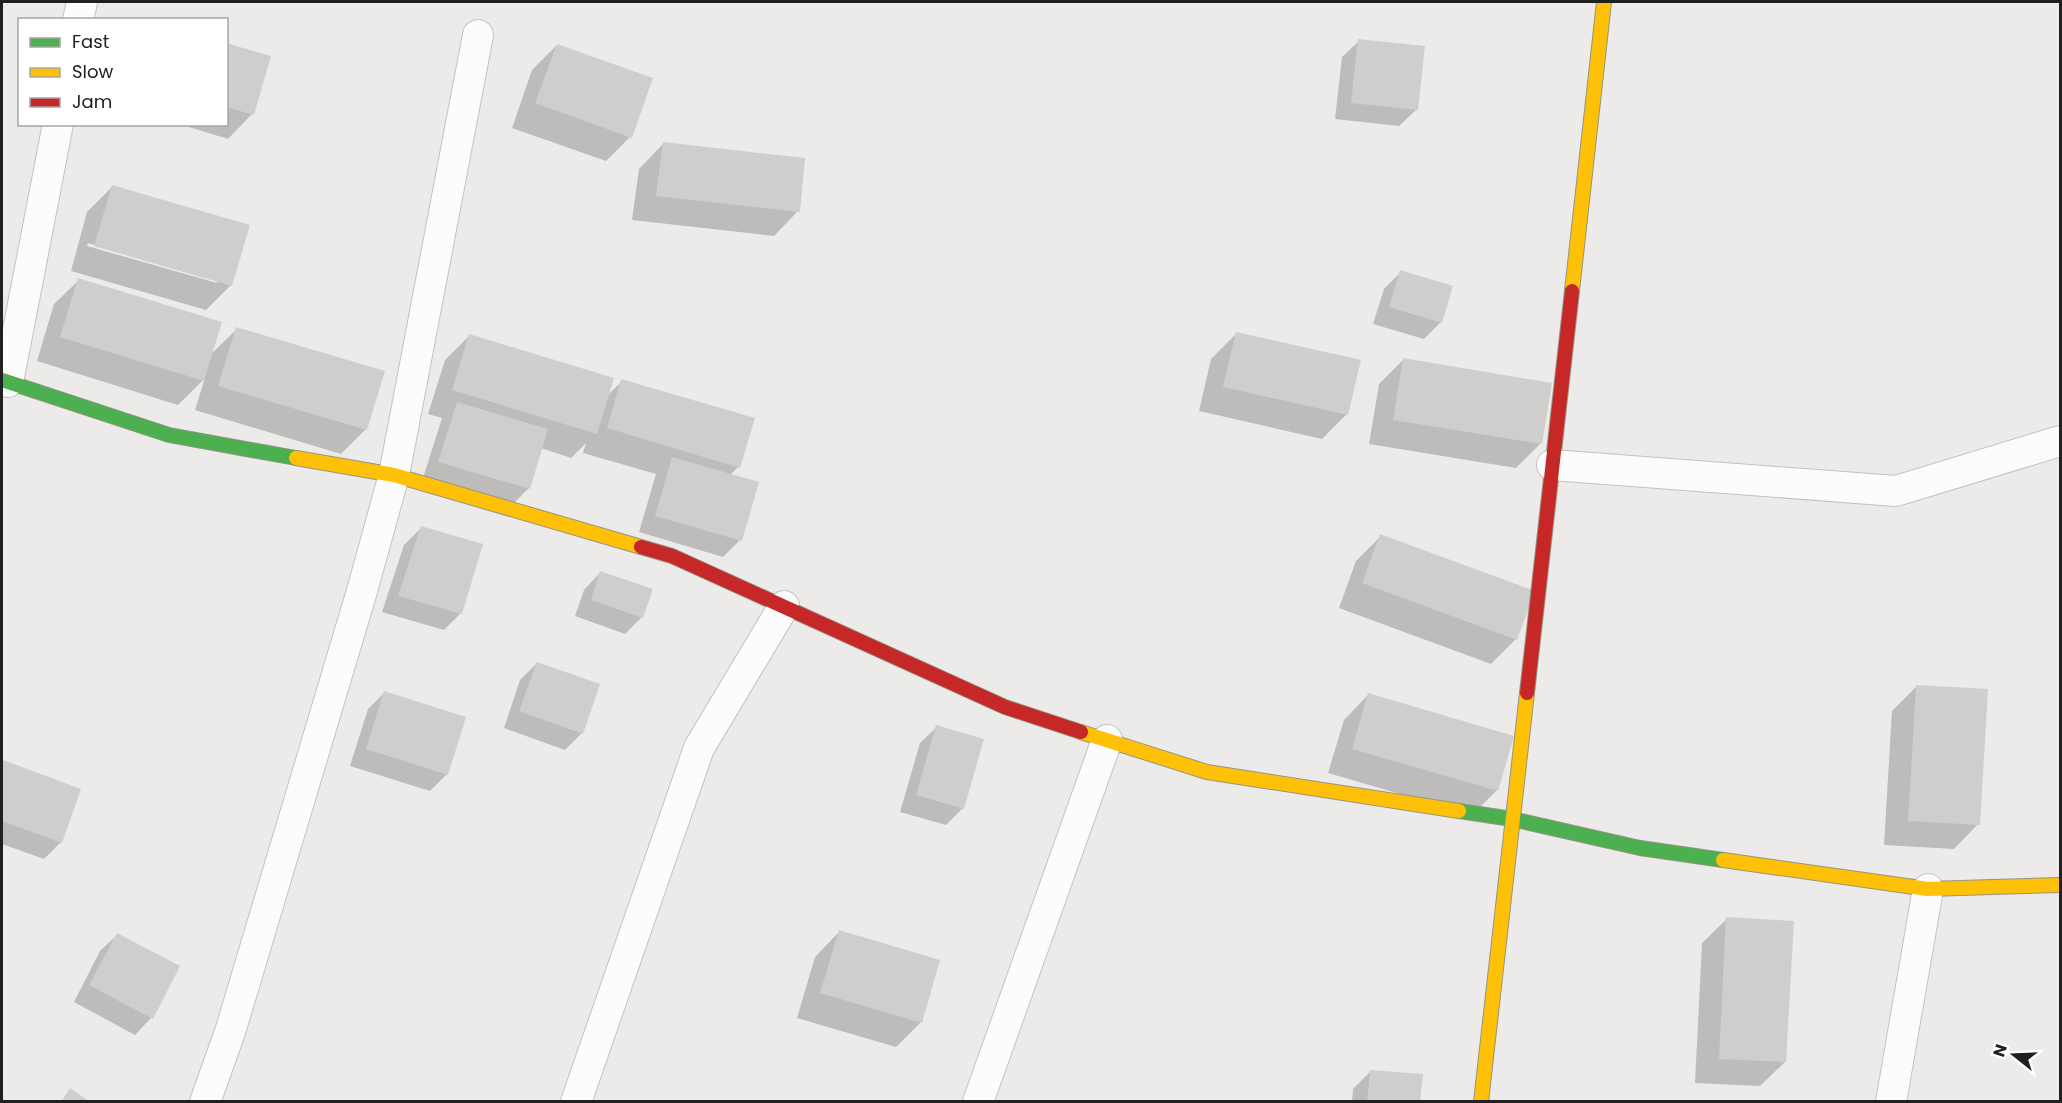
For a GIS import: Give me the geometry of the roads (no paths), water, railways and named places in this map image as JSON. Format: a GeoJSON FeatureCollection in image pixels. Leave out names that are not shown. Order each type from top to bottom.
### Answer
{"type":"FeatureCollection","features":[{"type":"Feature","properties":{"kind":"street"},"geometry":{"type":"LineString","coordinates":[[78,18],[82,2]]}},
{"type":"Feature","properties":{"kind":"street"},"geometry":{"type":"LineString","coordinates":[[1481,1101],[1604,2]]}},
{"type":"Feature","properties":{"kind":"street"},"geometry":{"type":"LineString","coordinates":[[205,1101],[234,1020],[394,475],[478,35]]}},
{"type":"Feature","properties":{"kind":"street"},"geometry":{"type":"LineString","coordinates":[[58,126],[5,381],[169,435],[394,475],[672,556],[1005,707],[1207,772],[1512,819],[1640,848],[1928,889],[2061,885]]}},
{"type":"Feature","properties":{"kind":"street"},"geometry":{"type":"LineString","coordinates":[[1552,465],[1896,490],[2061,441]]}},
{"type":"Feature","properties":{"kind":"street"},"geometry":{"type":"LineString","coordinates":[[576,1101],[699,748],[784,606]]}},
{"type":"Feature","properties":{"kind":"street"},"geometry":{"type":"LineString","coordinates":[[978,1101],[1107,740]]}},
{"type":"Feature","properties":{"kind":"street"},"geometry":{"type":"LineString","coordinates":[[1891,1101],[1928,889]]}}]}
